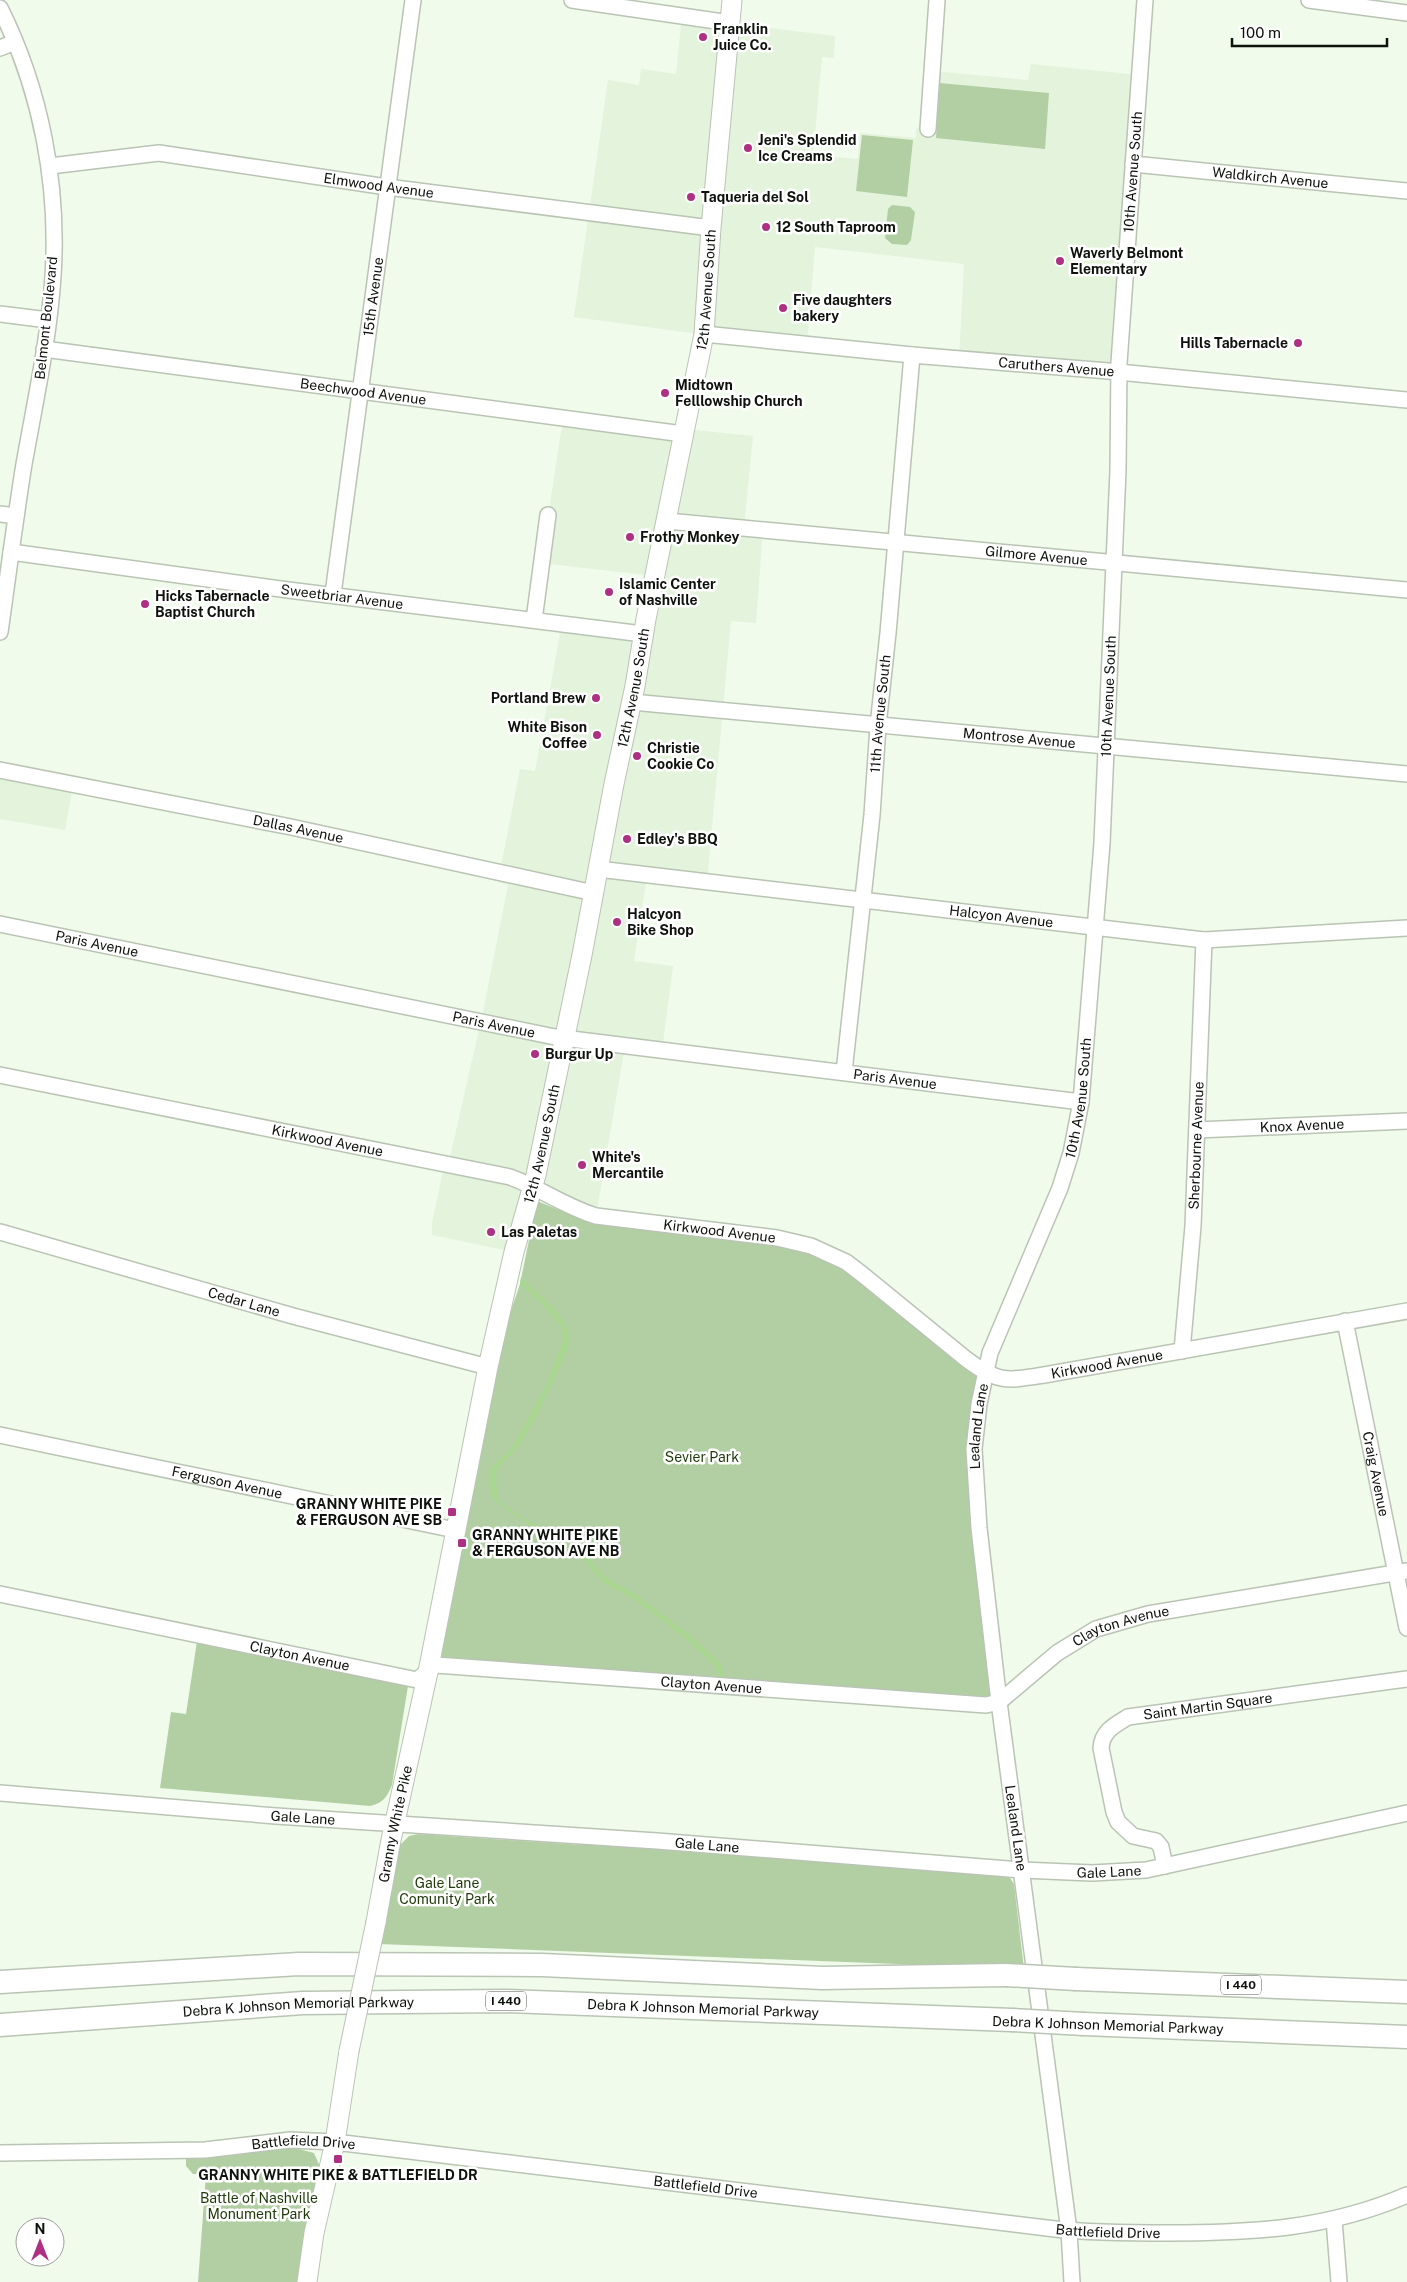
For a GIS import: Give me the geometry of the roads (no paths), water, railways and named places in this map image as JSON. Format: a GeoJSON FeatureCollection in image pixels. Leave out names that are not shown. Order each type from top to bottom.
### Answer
{"type":"FeatureCollection","features":[{"type":"Feature","properties":{"kind":"highway","name":"I 440"},"geometry":{"type":"LineString","coordinates":[[0,1982],[299,1964],[542,1965],[822,1978],[1006,1975],[1407,1992]]}},
{"type":"Feature","properties":{"kind":"highway","name":"Debra K Johnson Memorial Parkway"},"geometry":{"type":"LineString","coordinates":[[0,2025],[303,2003],[496,2002],[1012,2020],[1407,2037]]}},
{"type":"Feature","properties":{"kind":"main road","name":"12th Avenue South"},"geometry":{"type":"LineString","coordinates":[[488,1367],[514,1252],[532,1186],[564,1039],[704,334],[711,228],[732,0]]}},
{"type":"Feature","properties":{"kind":"main road","name":"Granny White Pike"},"geometry":{"type":"LineString","coordinates":[[307,2282],[314,2233],[335,2142],[350,2051],[395,1823],[428,1672],[488,1367]]}},
{"type":"Feature","properties":{"kind":"street","name":"15th Avenue"},"geometry":{"type":"LineString","coordinates":[[333,594],[413,0]]}},
{"type":"Feature","properties":{"kind":"street"},"geometry":{"type":"LineString","coordinates":[[572,0],[730,23]]}},
{"type":"Feature","properties":{"kind":"street"},"geometry":{"type":"LineString","coordinates":[[928,129],[936,0]]}},
{"type":"Feature","properties":{"kind":"street","name":"10th Avenue South"},"geometry":{"type":"LineString","coordinates":[[987,1374],[990,1353],[1060,1188],[1071,1153],[1081,1102],[1090,1013],[1094,929],[1102,843],[1120,373],[1145,0]]}},
{"type":"Feature","properties":{"kind":"street"},"geometry":{"type":"LineString","coordinates":[[1309,0],[1407,12]]}},
{"type":"Feature","properties":{"kind":"street","name":"Belmont Boulevard"},"geometry":{"type":"LineString","coordinates":[[0,8],[15,42],[28,80],[50,166],[54,230],[53,277],[48,320],[16,516],[0,632]]}},
{"type":"Feature","properties":{"kind":"street"},"geometry":{"type":"LineString","coordinates":[[0,48],[15,42]]}},
{"type":"Feature","properties":{"kind":"street","name":"Elmwood Avenue"},"geometry":{"type":"LineString","coordinates":[[50,166],[158,153],[387,187],[711,228]]}},
{"type":"Feature","properties":{"kind":"street","name":"Waldkirch Avenue"},"geometry":{"type":"LineString","coordinates":[[1133,164],[1407,192]]}},
{"type":"Feature","properties":{"kind":"street"},"geometry":{"type":"LineString","coordinates":[[0,314],[48,320]]}},
{"type":"Feature","properties":{"kind":"street","name":"Caruthers Avenue"},"geometry":{"type":"LineString","coordinates":[[704,334],[1407,400]]}},
{"type":"Feature","properties":{"kind":"street","name":"Beechwood Avenue"},"geometry":{"type":"LineString","coordinates":[[44,349],[683,434]]}},
{"type":"Feature","properties":{"kind":"street","name":"11th Avenue South"},"geometry":{"type":"LineString","coordinates":[[844,1072],[855,989],[862,901],[872,815],[878,726],[912,355]]}},
{"type":"Feature","properties":{"kind":"street"},"geometry":{"type":"LineString","coordinates":[[0,514],[16,516]]}},
{"type":"Feature","properties":{"kind":"street"},"geometry":{"type":"LineString","coordinates":[[534,620],[548,515]]}},
{"type":"Feature","properties":{"kind":"street","name":"Gilmore Avenue"},"geometry":{"type":"LineString","coordinates":[[667,521],[1407,590]]}},
{"type":"Feature","properties":{"kind":"street","name":"Sweetbriar Avenue"},"geometry":{"type":"LineString","coordinates":[[11,552],[288,590],[333,594],[643,634]]}},
{"type":"Feature","properties":{"kind":"street","name":"Montrose Avenue"},"geometry":{"type":"LineString","coordinates":[[632,702],[1407,774]]}},
{"type":"Feature","properties":{"kind":"street","name":"Dallas Avenue"},"geometry":{"type":"LineString","coordinates":[[0,770],[291,827],[594,893]]}},
{"type":"Feature","properties":{"kind":"street","name":"Halcyon Avenue"},"geometry":{"type":"LineString","coordinates":[[598,869],[1094,929],[1204,940],[1407,928]]}},
{"type":"Feature","properties":{"kind":"street","name":"Paris Avenue"},"geometry":{"type":"LineString","coordinates":[[0,924],[564,1039],[1081,1102]]}},
{"type":"Feature","properties":{"kind":"street","name":"Sherbourne Avenue"},"geometry":{"type":"LineString","coordinates":[[1182,1351],[1194,1226],[1204,940]]}},
{"type":"Feature","properties":{"kind":"street","name":"Kirkwood Avenue"},"geometry":{"type":"LineString","coordinates":[[0,1075],[510,1177],[568,1205],[596,1216],[777,1238],[811,1246],[846,1262],[863,1274],[911,1316],[987,1374],[1001,1379],[1015,1379],[1182,1351],[1407,1310]]}},
{"type":"Feature","properties":{"kind":"street","name":"Knox Avenue"},"geometry":{"type":"LineString","coordinates":[[1197,1130],[1407,1121]]}},
{"type":"Feature","properties":{"kind":"street","name":"Cedar Lane"},"geometry":{"type":"LineString","coordinates":[[0,1232],[293,1316],[488,1367]]}},
{"type":"Feature","properties":{"kind":"street","name":"Craig Avenue"},"geometry":{"type":"LineString","coordinates":[[1345,1321],[1401,1572],[1407,1628]]}},
{"type":"Feature","properties":{"kind":"street","name":"Lealand Lane"},"geometry":{"type":"LineString","coordinates":[[987,1374],[976,1425],[974,1472],[979,1528],[999,1702],[1069,2231],[1072,2282]]}},
{"type":"Feature","properties":{"kind":"street","name":"Ferguson Avenue"},"geometry":{"type":"LineString","coordinates":[[0,1435],[455,1530]]}},
{"type":"Feature","properties":{"kind":"street","name":"Clayton Avenue"},"geometry":{"type":"LineString","coordinates":[[0,1594],[417,1680],[436,1665],[986,1705],[999,1702],[1057,1653],[1096,1629],[1148,1614],[1401,1572]]}},
{"type":"Feature","properties":{"kind":"street","name":"Saint Martin Square"},"geometry":{"type":"LineString","coordinates":[[1165,1866],[1161,1847],[1156,1841],[1133,1836],[1118,1822],[1110,1800],[1101,1748],[1102,1739],[1110,1728],[1128,1717],[1407,1679]]}},
{"type":"Feature","properties":{"kind":"street","name":"Gale Lane"},"geometry":{"type":"LineString","coordinates":[[0,1793],[395,1823],[657,1840],[1092,1874],[1146,1870],[1407,1813]]}},
{"type":"Feature","properties":{"kind":"street","name":"Battlefield Drive"},"geometry":{"type":"LineString","coordinates":[[0,2153],[205,2150],[290,2140],[335,2142],[1069,2231],[1246,2232],[1283,2229],[1334,2220],[1365,2211],[1407,2195]]}},
{"type":"Feature","properties":{"kind":"street"},"geometry":{"type":"LineString","coordinates":[[1334,2220],[1339,2282]]}},
{"type":"Feature","properties":{"kind":"place","name":"Franklin Juice Co."},"geometry":{"type":"Point","coordinates":[703,37]}},
{"type":"Feature","properties":{"kind":"place","name":"Jeni's Splendid Ice Creams"},"geometry":{"type":"Point","coordinates":[748,148]}},
{"type":"Feature","properties":{"kind":"place","name":"Taqueria del Sol"},"geometry":{"type":"Point","coordinates":[691,197]}},
{"type":"Feature","properties":{"kind":"place","name":"12 South Taproom"},"geometry":{"type":"Point","coordinates":[766,227]}},
{"type":"Feature","properties":{"kind":"place","name":"Waverly Belmont Elementary"},"geometry":{"type":"Point","coordinates":[1060,261]}},
{"type":"Feature","properties":{"kind":"place","name":"Five daughters bakery"},"geometry":{"type":"Point","coordinates":[783,308]}},
{"type":"Feature","properties":{"kind":"place","name":"Hills Tabernacle"},"geometry":{"type":"Point","coordinates":[1298,343]}},
{"type":"Feature","properties":{"kind":"place","name":"Midtown Felllowship Church"},"geometry":{"type":"Point","coordinates":[665,393]}},
{"type":"Feature","properties":{"kind":"place","name":"Frothy Monkey"},"geometry":{"type":"Point","coordinates":[630,537]}},
{"type":"Feature","properties":{"kind":"place","name":"Islamic Center of Nashville"},"geometry":{"type":"Point","coordinates":[609,592]}},
{"type":"Feature","properties":{"kind":"place","name":"Hicks Tabernacle Baptist Church"},"geometry":{"type":"Point","coordinates":[145,604]}},
{"type":"Feature","properties":{"kind":"place","name":"Portland Brew"},"geometry":{"type":"Point","coordinates":[596,698]}},
{"type":"Feature","properties":{"kind":"place","name":"White Bison Coffee"},"geometry":{"type":"Point","coordinates":[597,735]}},
{"type":"Feature","properties":{"kind":"place","name":"Christie Cookie Co"},"geometry":{"type":"Point","coordinates":[637,756]}},
{"type":"Feature","properties":{"kind":"place","name":"Edley's BBQ"},"geometry":{"type":"Point","coordinates":[627,839]}},
{"type":"Feature","properties":{"kind":"place","name":"Halcyon Bike Shop"},"geometry":{"type":"Point","coordinates":[617,922]}},
{"type":"Feature","properties":{"kind":"place","name":"Burgur Up"},"geometry":{"type":"Point","coordinates":[535,1054]}},
{"type":"Feature","properties":{"kind":"place","name":"White's Mercantile"},"geometry":{"type":"Point","coordinates":[582,1165]}},
{"type":"Feature","properties":{"kind":"place","name":"Las Paletas"},"geometry":{"type":"Point","coordinates":[491,1232]}},
{"type":"Feature","properties":{"kind":"place","name":"GRANNY WHITE PIKE & FERGUSON AVE SB"},"geometry":{"type":"Point","coordinates":[452,1512]}},
{"type":"Feature","properties":{"kind":"place","name":"GRANNY WHITE PIKE & FERGUSON AVE NB"},"geometry":{"type":"Point","coordinates":[462,1543]}},
{"type":"Feature","properties":{"kind":"place","name":"GRANNY WHITE PIKE & BATTLEFIELD DR"},"geometry":{"type":"Point","coordinates":[338,2159]}},
{"type":"Feature","properties":{"kind":"park label","name":"Sevier Park"},"geometry":{"type":"Point","coordinates":[702,1457]}},
{"type":"Feature","properties":{"kind":"park label","name":"Gale Lane Comunity Park"},"geometry":{"type":"Point","coordinates":[447,1892]}},
{"type":"Feature","properties":{"kind":"park label","name":"Battle of Nashville Monument Park"},"geometry":{"type":"Point","coordinates":[259,2206]}}]}
